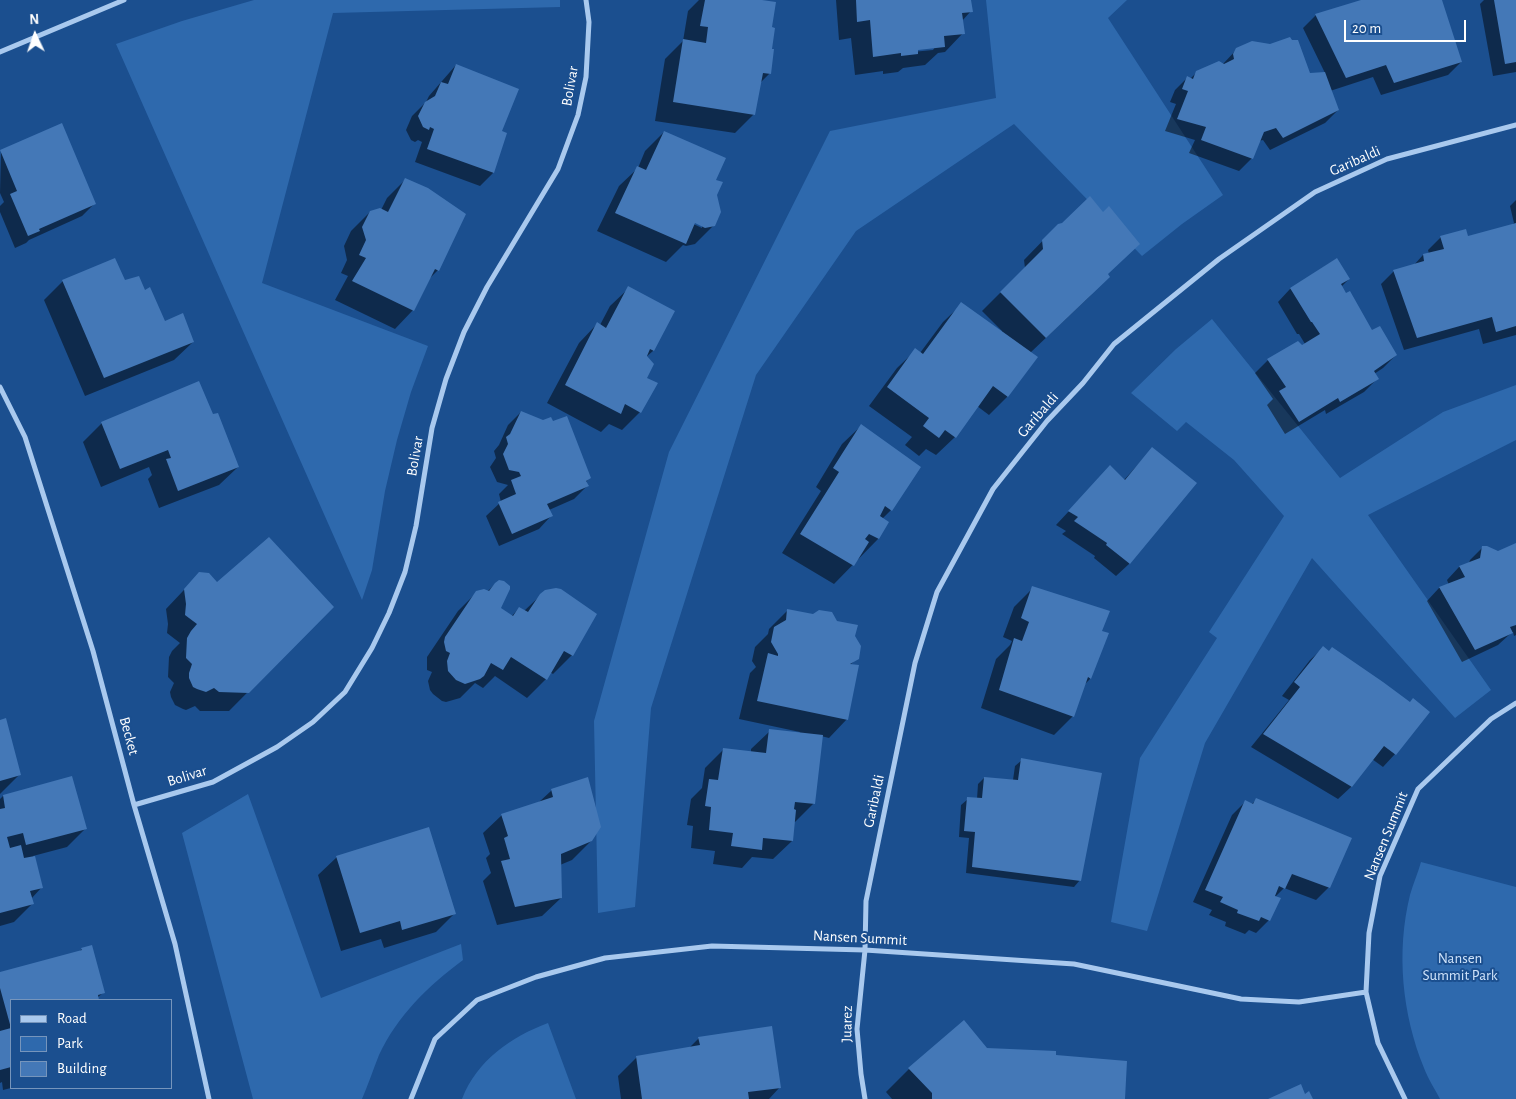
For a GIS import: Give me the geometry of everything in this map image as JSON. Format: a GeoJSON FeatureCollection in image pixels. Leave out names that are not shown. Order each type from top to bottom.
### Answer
{"type":"FeatureCollection","features":[{"type":"Feature","properties":{"kind":"street"},"geometry":{"type":"LineString","coordinates":[[0,52],[124,0]]}},
{"type":"Feature","properties":{"kind":"street","name":"Bolivar"},"geometry":{"type":"LineString","coordinates":[[134,805],[213,782],[277,747],[313,722],[345,692],[372,648],[389,613],[405,572],[416,526],[432,428],[446,379],[464,332],[487,287],[558,169],[578,115],[586,78],[589,22],[586,0]]}},
{"type":"Feature","properties":{"kind":"street","name":"Garibaldi"},"geometry":{"type":"LineString","coordinates":[[865,950],[866,900],[915,663],[937,592],[993,489],[1047,421],[1083,383],[1114,344],[1219,258],[1315,192],[1387,159],[1516,125]]}},
{"type":"Feature","properties":{"kind":"street","name":"Becket"},"geometry":{"type":"LineString","coordinates":[[0,387],[25,437],[93,651],[134,805],[175,944],[209,1099]]}},
{"type":"Feature","properties":{"kind":"street","name":"Nansen Summit"},"geometry":{"type":"LineString","coordinates":[[1405,1099],[1378,1043],[1366,992],[1369,933],[1380,876],[1418,789],[1491,719],[1516,704]]}},
{"type":"Feature","properties":{"kind":"street","name":"Nansen Summit"},"geometry":{"type":"LineString","coordinates":[[411,1099],[435,1039],[477,1000],[536,977],[605,958],[712,946],[865,950],[1074,964],[1241,998],[1299,1002],[1366,992]]}},
{"type":"Feature","properties":{"kind":"street","name":"Juarez"},"geometry":{"type":"LineString","coordinates":[[865,950],[857,1030],[865,1099]]}},
{"type":"Feature","properties":{"kind":"green space"},"geometry":{"type":"Polygon","coordinates":[[[254,0],[560,0],[560,7],[333,13],[262,283],[428,346],[411,392],[397,440],[385,491],[372,570],[362,600],[116,44],[182,21],[254,0]]]}},
{"type":"Feature","properties":{"kind":"green space"},"geometry":{"type":"Polygon","coordinates":[[[986,0],[1127,0],[1108,18],[1223,195],[1142,256],[1014,124],[856,231],[756,375],[651,708],[635,907],[598,913],[594,721],[669,452],[830,131],[996,98],[986,0]]]}},
{"type":"Feature","properties":{"kind":"green space"},"geometry":{"type":"Polygon","coordinates":[[[1212,319],[1340,478],[1443,412],[1516,385],[1516,440],[1368,515],[1491,690],[1455,718],[1312,558],[1205,743],[1147,931],[1111,922],[1140,758],[1217,638],[1209,632],[1284,516],[1234,460],[1186,422],[1177,431],[1131,393],[1176,349],[1212,319]]]}},
{"type":"Feature","properties":{"kind":"green space"},"geometry":{"type":"Polygon","coordinates":[[[248,794],[321,998],[461,944],[463,960],[426,991],[395,1027],[379,1055],[362,1099],[253,1099],[182,833],[248,794]]]}},
{"type":"Feature","properties":{"kind":"green space","name":"Nansen Summit Park"},"geometry":{"type":"Polygon","coordinates":[[[1421,862],[1516,887],[1516,1099],[1440,1099],[1426,1072],[1406,1005],[1402,961],[1403,938],[1410,895],[1421,862]]]}},
{"type":"Feature","properties":{"kind":"green space"},"geometry":{"type":"Polygon","coordinates":[[[548,1023],[576,1099],[462,1099],[468,1085],[486,1062],[497,1052],[521,1035],[548,1023]]]}},
{"type":"Feature","properties":{"kind":"building"},"geometry":{"type":"Polygon","coordinates":[[[705,0],[762,0],[776,2],[772,27],[775,28],[771,74],[763,73],[755,115],[673,102],[683,39],[706,43],[708,27],[700,26],[705,0]]]}},
{"type":"Feature","properties":{"kind":"building"},"geometry":{"type":"Polygon","coordinates":[[[856,0],[971,0],[973,12],[962,13],[965,34],[944,36],[945,47],[918,50],[918,54],[901,56],[901,53],[873,57],[870,20],[857,22],[856,0]]]}},
{"type":"Feature","properties":{"kind":"building"},"geometry":{"type":"Polygon","coordinates":[[[1361,0],[1442,0],[1462,62],[1394,83],[1386,65],[1346,78],[1315,14],[1361,0]]]}},
{"type":"Feature","properties":{"kind":"building"},"geometry":{"type":"Polygon","coordinates":[[[1494,0],[1516,0],[1516,62],[1505,64],[1494,0]]]}},
{"type":"Feature","properties":{"kind":"building"},"geometry":{"type":"Polygon","coordinates":[[[1290,37],[1292,40],[1298,40],[1310,73],[1325,72],[1339,110],[1283,138],[1276,128],[1264,132],[1253,159],[1201,140],[1206,127],[1177,119],[1188,91],[1182,89],[1187,76],[1193,79],[1196,71],[1219,61],[1224,64],[1234,59],[1233,54],[1236,48],[1252,41],[1270,44],[1290,37]]]}},
{"type":"Feature","properties":{"kind":"building"},"geometry":{"type":"Polygon","coordinates":[[[456,64],[519,89],[502,131],[507,133],[494,173],[427,149],[434,129],[430,127],[429,130],[423,127],[418,116],[425,102],[435,96],[441,82],[448,84],[456,64]]]}},
{"type":"Feature","properties":{"kind":"building"},"geometry":{"type":"Polygon","coordinates":[[[62,123],[96,204],[39,229],[40,231],[28,236],[10,194],[17,191],[0,150],[62,123]]]}},
{"type":"Feature","properties":{"kind":"building"},"geometry":{"type":"Polygon","coordinates":[[[664,131],[726,158],[716,180],[723,182],[717,195],[721,212],[715,226],[705,228],[695,223],[686,244],[615,213],[637,166],[646,170],[664,131]]]}},
{"type":"Feature","properties":{"kind":"building"},"geometry":{"type":"Polygon","coordinates":[[[405,178],[428,188],[466,214],[439,271],[435,269],[414,311],[352,281],[366,258],[359,255],[366,240],[362,227],[370,211],[380,208],[388,212],[405,178]]]}},
{"type":"Feature","properties":{"kind":"building"},"geometry":{"type":"Polygon","coordinates":[[[1090,196],[1103,212],[1109,206],[1140,244],[1108,274],[1110,277],[1046,338],[1000,292],[1043,249],[1042,240],[1090,196]]]}},
{"type":"Feature","properties":{"kind":"building"},"geometry":{"type":"Polygon","coordinates":[[[1516,223],[1516,326],[1496,332],[1492,317],[1417,338],[1393,270],[1424,261],[1423,254],[1444,249],[1440,236],[1466,229],[1468,236],[1516,223]]]}},
{"type":"Feature","properties":{"kind":"building"},"geometry":{"type":"Polygon","coordinates":[[[115,258],[125,280],[139,276],[145,290],[150,287],[165,321],[183,313],[194,342],[104,378],[62,280],[115,258]]]}},
{"type":"Feature","properties":{"kind":"building"},"geometry":{"type":"Polygon","coordinates":[[[1337,258],[1350,279],[1341,284],[1346,293],[1350,291],[1372,330],[1380,326],[1397,355],[1374,371],[1379,379],[1340,402],[1338,398],[1299,422],[1279,391],[1286,387],[1267,359],[1298,341],[1302,345],[1320,334],[1290,288],[1337,258]]]}},
{"type":"Feature","properties":{"kind":"building"},"geometry":{"type":"Polygon","coordinates":[[[628,286],[675,311],[654,351],[650,349],[647,356],[654,364],[647,378],[658,383],[641,413],[625,404],[621,414],[565,385],[597,322],[606,328],[628,286]]]}},
{"type":"Feature","properties":{"kind":"building"},"geometry":{"type":"Polygon","coordinates":[[[961,302],[1038,357],[1008,397],[993,386],[956,438],[945,430],[939,438],[923,426],[929,418],[887,387],[915,348],[923,354],[961,302]]]}},
{"type":"Feature","properties":{"kind":"building"},"geometry":{"type":"Polygon","coordinates":[[[199,381],[213,414],[218,413],[239,467],[178,491],[166,459],[171,458],[168,450],[120,469],[101,422],[199,381]]]}},
{"type":"Feature","properties":{"kind":"building"},"geometry":{"type":"Polygon","coordinates":[[[521,411],[543,420],[551,417],[553,421],[567,416],[591,478],[586,481],[589,486],[547,504],[553,516],[512,534],[498,502],[516,494],[511,480],[521,476],[519,472],[509,470],[503,454],[508,444],[506,437],[510,434],[521,411]]]}},
{"type":"Feature","properties":{"kind":"building"},"geometry":{"type":"Polygon","coordinates":[[[861,424],[921,467],[892,511],[885,506],[880,516],[889,522],[879,539],[869,534],[865,539],[869,542],[854,566],[800,534],[839,472],[833,468],[861,424]]]}},
{"type":"Feature","properties":{"kind":"building"},"geometry":{"type":"Polygon","coordinates":[[[1152,447],[1197,483],[1130,564],[1106,545],[1107,543],[1074,521],[1078,517],[1068,511],[1110,465],[1125,480],[1152,447]]]}},
{"type":"Feature","properties":{"kind":"building"},"geometry":{"type":"Polygon","coordinates":[[[269,537],[334,607],[249,693],[219,692],[214,688],[206,692],[197,689],[193,687],[189,678],[192,664],[186,658],[187,638],[197,624],[185,615],[184,589],[199,572],[209,573],[217,582],[269,537]]]}},
{"type":"Feature","properties":{"kind":"building"},"geometry":{"type":"Polygon","coordinates":[[[1516,543],[1516,625],[1510,627],[1513,633],[1475,650],[1439,587],[1465,577],[1459,566],[1480,558],[1482,546],[1498,551],[1516,543]]]}},
{"type":"Feature","properties":{"kind":"building"},"geometry":{"type":"Polygon","coordinates":[[[499,580],[504,581],[510,586],[501,608],[513,616],[519,607],[528,612],[540,594],[545,590],[556,588],[561,589],[597,614],[573,656],[564,651],[547,680],[511,657],[503,670],[491,663],[484,676],[465,684],[456,680],[448,671],[447,661],[450,653],[446,651],[445,637],[476,591],[484,589],[489,591],[499,580]]]}},
{"type":"Feature","properties":{"kind":"building"},"geometry":{"type":"Polygon","coordinates":[[[1032,586],[1110,611],[1102,631],[1109,633],[1091,679],[1088,677],[1074,717],[999,690],[1014,638],[1022,641],[1029,622],[1021,618],[1032,586]]]}},
{"type":"Feature","properties":{"kind":"building"},"geometry":{"type":"Polygon","coordinates":[[[787,609],[813,614],[819,610],[832,612],[837,621],[858,625],[855,636],[861,646],[859,659],[850,664],[859,665],[848,720],[757,701],[768,653],[778,656],[771,642],[774,627],[786,620],[787,609]]]}},
{"type":"Feature","properties":{"kind":"building"},"geometry":{"type":"Polygon","coordinates":[[[1323,646],[1329,651],[1332,647],[1410,702],[1413,698],[1430,712],[1396,755],[1384,746],[1352,787],[1263,734],[1300,687],[1294,682],[1323,646]]]}},
{"type":"Feature","properties":{"kind":"building"},"geometry":{"type":"Polygon","coordinates":[[[6,718],[21,775],[0,781],[0,720],[6,718]]]}},
{"type":"Feature","properties":{"kind":"building"},"geometry":{"type":"Polygon","coordinates":[[[769,729],[823,735],[815,804],[795,802],[793,841],[763,838],[762,850],[731,846],[733,833],[709,830],[711,807],[705,806],[709,779],[718,780],[723,748],[766,753],[769,729]]]}},
{"type":"Feature","properties":{"kind":"building"},"geometry":{"type":"Polygon","coordinates":[[[1021,758],[1102,773],[1081,881],[972,867],[975,832],[964,831],[967,797],[982,798],[984,777],[1018,780],[1021,758]]]}},
{"type":"Feature","properties":{"kind":"building"},"geometry":{"type":"Polygon","coordinates":[[[72,776],[87,829],[26,845],[23,833],[7,837],[10,848],[21,845],[24,858],[35,856],[43,888],[30,891],[34,904],[0,913],[0,809],[5,808],[3,795],[72,776]]]}},
{"type":"Feature","properties":{"kind":"building"},"geometry":{"type":"Polygon","coordinates":[[[588,777],[601,827],[592,841],[561,854],[562,898],[515,907],[501,861],[510,859],[504,838],[508,836],[501,814],[553,797],[551,789],[588,777]]]}},
{"type":"Feature","properties":{"kind":"building"},"geometry":{"type":"Polygon","coordinates":[[[1256,798],[1352,838],[1330,888],[1292,874],[1285,889],[1279,886],[1275,896],[1281,898],[1270,921],[1261,917],[1259,921],[1237,913],[1238,910],[1220,902],[1223,897],[1205,890],[1245,800],[1253,804],[1256,798]]]}},
{"type":"Feature","properties":{"kind":"building"},"geometry":{"type":"Polygon","coordinates":[[[429,827],[456,914],[402,930],[400,921],[360,933],[336,856],[429,827]]]}},
{"type":"Feature","properties":{"kind":"building"},"geometry":{"type":"Polygon","coordinates":[[[92,945],[105,993],[98,995],[99,999],[10,999],[10,1024],[0,988],[0,972],[82,950],[81,948],[92,945]]]}},
{"type":"Feature","properties":{"kind":"building"},"geometry":{"type":"Polygon","coordinates":[[[964,1020],[987,1048],[1056,1051],[1056,1055],[1127,1061],[1125,1099],[932,1099],[932,1093],[908,1068],[964,1020]]]}},
{"type":"Feature","properties":{"kind":"building"},"geometry":{"type":"Polygon","coordinates":[[[772,1026],[781,1088],[748,1092],[749,1099],[642,1099],[636,1056],[700,1045],[698,1037],[772,1026]]]}},
{"type":"Feature","properties":{"kind":"building"},"geometry":{"type":"Polygon","coordinates":[[[10,1028],[10,1067],[0,1070],[0,1031],[10,1028]]]}},
{"type":"Feature","properties":{"kind":"building"},"geometry":{"type":"Polygon","coordinates":[[[1301,1084],[1305,1094],[1309,1091],[1313,1099],[1268,1099],[1301,1084]]]}}]}
